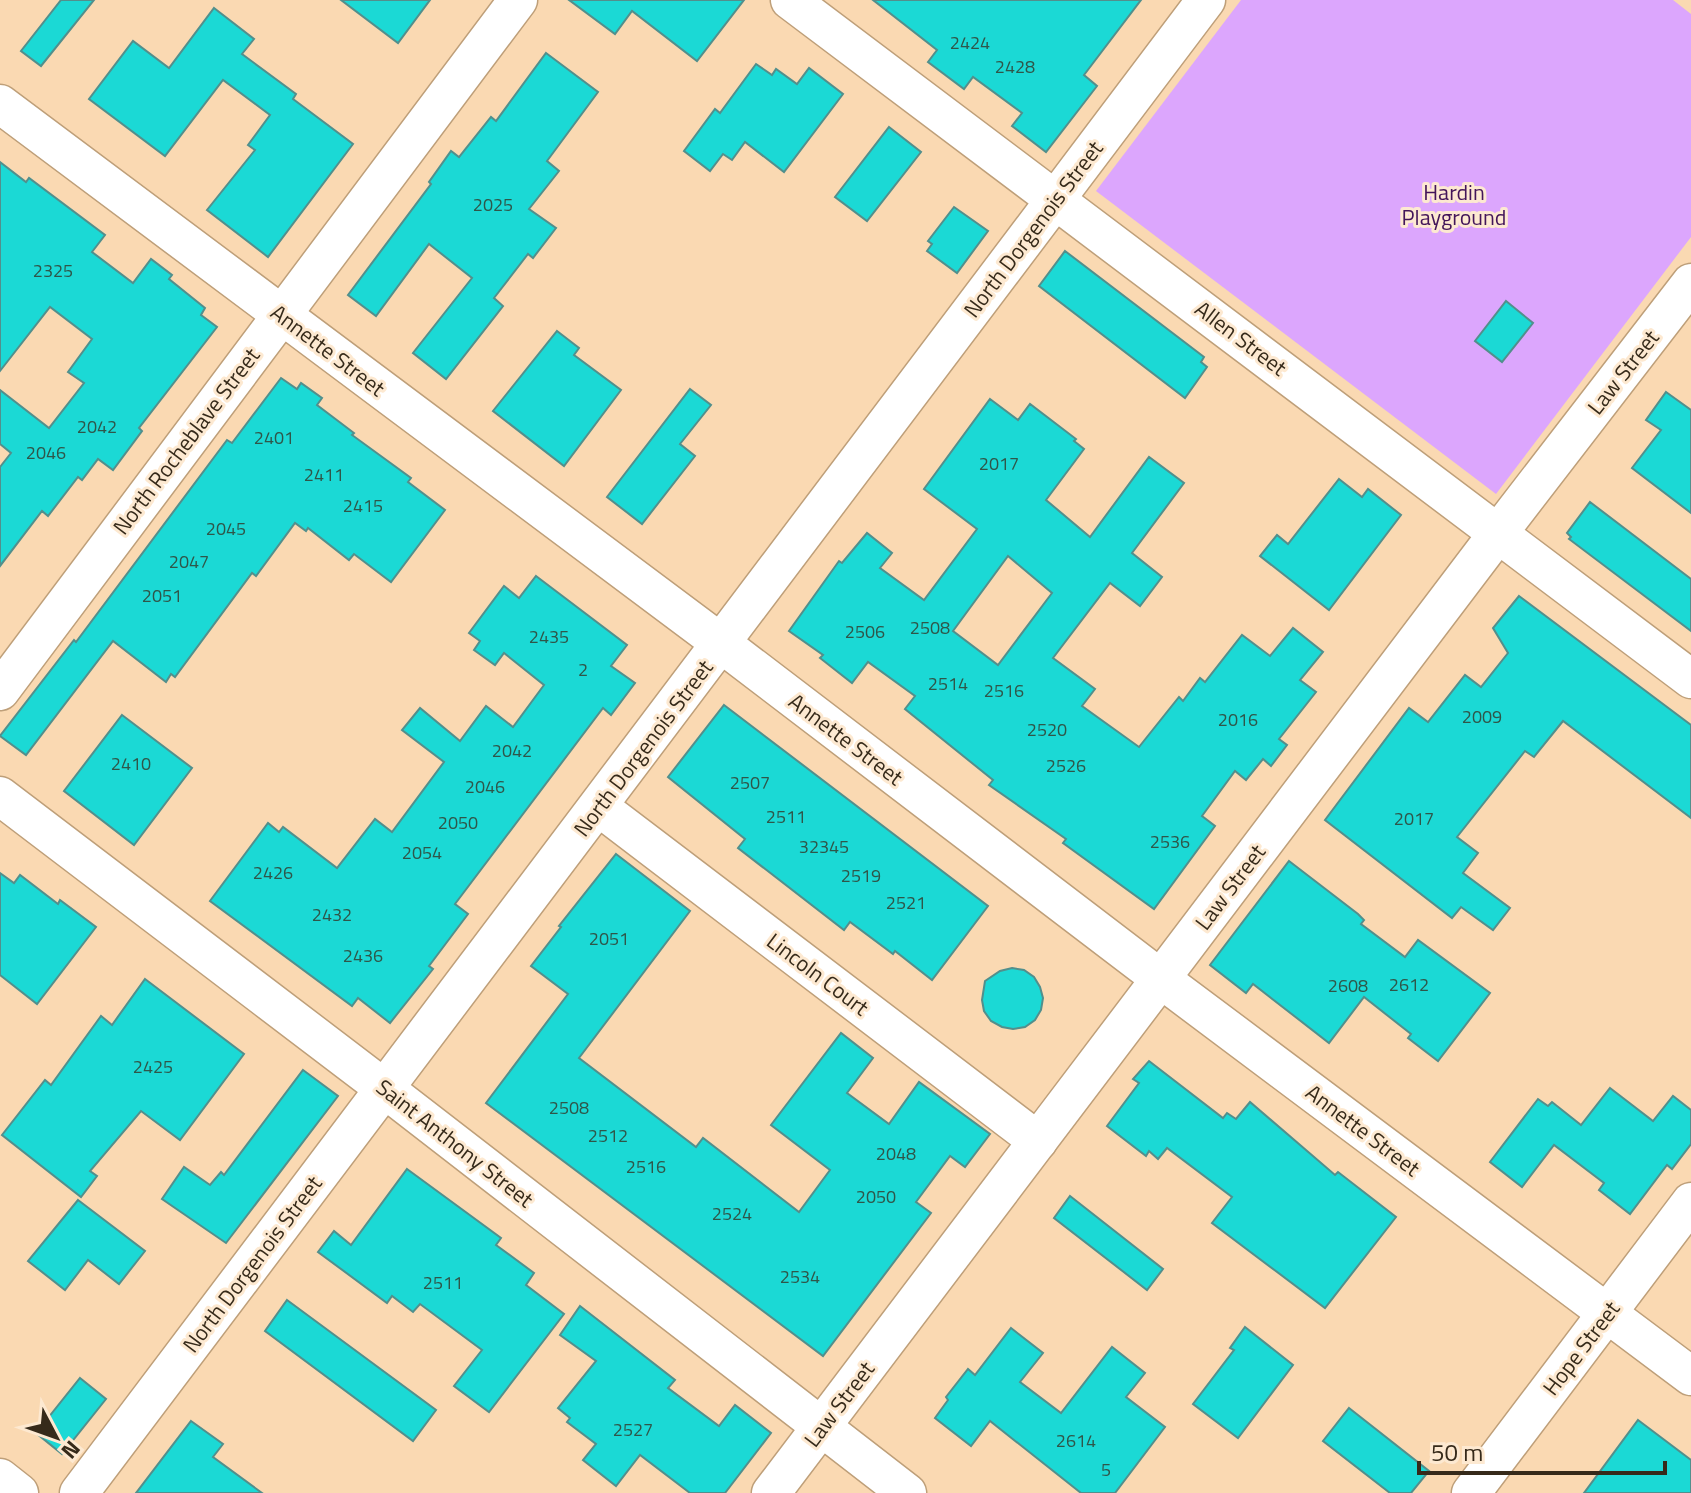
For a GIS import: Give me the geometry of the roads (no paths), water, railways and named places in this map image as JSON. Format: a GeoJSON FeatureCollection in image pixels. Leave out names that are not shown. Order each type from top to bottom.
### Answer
{"type":"FeatureCollection","features":[{"type":"Feature","properties":{"kind":"street","name":"North Rocheblave Street"},"geometry":{"type":"LineString","coordinates":[[0,691],[518,0]]}},
{"type":"Feature","properties":{"kind":"street","name":"Allen Street"},"geometry":{"type":"LineString","coordinates":[[790,0],[1691,679]]}},
{"type":"Feature","properties":{"kind":"street","name":"North Dorgenois Street"},"geometry":{"type":"LineString","coordinates":[[79,1493],[1206,0]]}},
{"type":"Feature","properties":{"kind":"street","name":"Annette Street"},"geometry":{"type":"LineString","coordinates":[[0,104],[722,644],[1161,979],[1691,1376]]}},
{"type":"Feature","properties":{"kind":"street","name":"Law Street"},"geometry":{"type":"LineString","coordinates":[[771,1493],[1691,283]]}},
{"type":"Feature","properties":{"kind":"street","name":"Saint Anthony Street"},"geometry":{"type":"LineString","coordinates":[[0,796],[907,1493]]}},
{"type":"Feature","properties":{"kind":"street","name":"Lincoln Court"},"geometry":{"type":"LineString","coordinates":[[599,807],[1038,1141]]}},
{"type":"Feature","properties":{"kind":"street","name":"Hope Street"},"geometry":{"type":"LineString","coordinates":[[1471,1493],[1691,1202]]}},
{"type":"Feature","properties":{"kind":"street"},"geometry":{"type":"LineString","coordinates":[[0,1478],[19,1493]]}},
{"type":"Feature","properties":{"kind":"park label","name":"Hardin Playground"},"geometry":{"type":"Point","coordinates":[1454,204]}}]}
